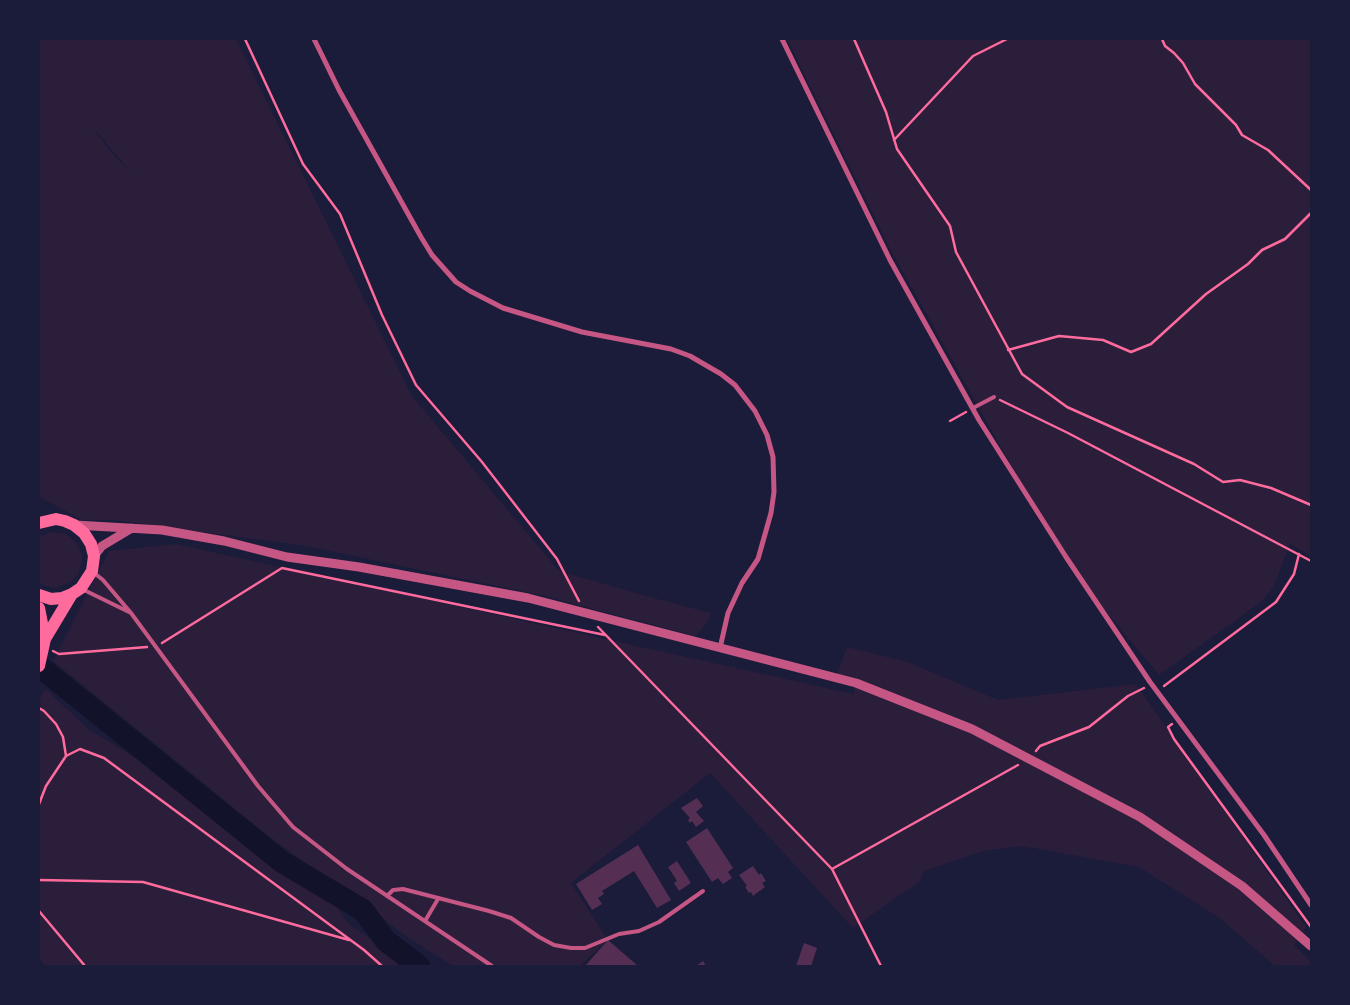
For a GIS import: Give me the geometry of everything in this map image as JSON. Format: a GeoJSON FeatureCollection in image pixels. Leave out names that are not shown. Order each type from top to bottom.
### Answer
{"type":"FeatureCollection","features":[{"type":"Feature","properties":{"kind":"highway"},"geometry":{"type":"LineString","coordinates":[[39,511],[74,525],[84,533],[91,544],[94,556],[92,571],[76,591],[44,645],[39,666]]}},
{"type":"Feature","properties":{"kind":"highway"},"geometry":{"type":"LineString","coordinates":[[39,523],[56,519]]}},
{"type":"Feature","properties":{"kind":"highway"},"geometry":{"type":"LineString","coordinates":[[39,596],[62,598],[76,591]]}},
{"type":"Feature","properties":{"kind":"highway"},"geometry":{"type":"LineString","coordinates":[[39,608],[44,645]]}},
{"type":"Feature","properties":{"kind":"street"},"geometry":{"type":"LineString","coordinates":[[314,39],[339,90],[421,237],[432,255],[456,282],[487,301],[503,308],[600,337],[671,349],[690,356],[721,374],[735,385],[755,411],[768,435],[773,458],[774,492],[771,513],[758,558],[742,583],[728,613],[720,648]]}},
{"type":"Feature","properties":{"kind":"street"},"geometry":{"type":"LineString","coordinates":[[782,39],[890,260],[973,408],[1066,557],[1157,692],[1264,835],[1311,905]]}},
{"type":"Feature","properties":{"kind":"street"},"geometry":{"type":"LineString","coordinates":[[74,525],[162,530],[224,541],[287,557],[359,567],[519,596],[856,683],[972,728],[1140,817],[1242,886],[1311,946]]}},
{"type":"Feature","properties":{"kind":"street"},"geometry":{"type":"LineString","coordinates":[[94,556],[102,546],[132,528]]}},
{"type":"Feature","properties":{"kind":"lane"},"geometry":{"type":"LineString","coordinates":[[973,408],[994,397]]}},
{"type":"Feature","properties":{"kind":"lane"},"geometry":{"type":"LineString","coordinates":[[92,571],[103,580],[157,646],[258,786],[293,827],[347,870],[492,966]]}},
{"type":"Feature","properties":{"kind":"lane"},"geometry":{"type":"LineString","coordinates":[[76,591],[131,613]]}},
{"type":"Feature","properties":{"kind":"lane"},"geometry":{"type":"LineString","coordinates":[[387,896],[393,890],[403,889],[438,898],[511,918],[554,945],[585,948],[618,934],[639,931],[660,922],[703,891]]}},
{"type":"Feature","properties":{"kind":"lane"},"geometry":{"type":"LineString","coordinates":[[425,922],[438,898]]}},
{"type":"Feature","properties":{"kind":"path"},"geometry":{"type":"LineString","coordinates":[[245,39],[303,164],[340,214],[382,315],[416,385],[482,462],[557,559],[584,612],[832,870],[881,966]]}},
{"type":"Feature","properties":{"kind":"path"},"geometry":{"type":"LineString","coordinates":[[854,39],[886,112],[897,149],[950,226],[956,252],[1022,374],[1067,407],[1194,464],[1223,482],[1240,480],[1271,488],[1311,505]]}},
{"type":"Feature","properties":{"kind":"path"},"geometry":{"type":"LineString","coordinates":[[894,140],[973,56],[1007,39]]}},
{"type":"Feature","properties":{"kind":"path"},"geometry":{"type":"LineString","coordinates":[[1162,39],[1165,46],[1183,63],[1195,84],[1236,125],[1242,135],[1268,150],[1311,190]]}},
{"type":"Feature","properties":{"kind":"path"},"geometry":{"type":"LineString","coordinates":[[1008,350],[1059,336],[1103,340],[1131,352],[1151,344],[1206,294],[1248,264],[1262,250],[1285,240],[1311,213]]}},
{"type":"Feature","properties":{"kind":"path"},"geometry":{"type":"LineString","coordinates":[[994,397],[1068,433],[1311,561]]}},
{"type":"Feature","properties":{"kind":"path"},"geometry":{"type":"LineString","coordinates":[[950,421],[973,408]]}},
{"type":"Feature","properties":{"kind":"path"},"geometry":{"type":"LineString","coordinates":[[1040,746],[1089,727],[1128,696],[1146,687],[1157,692],[1276,602],[1294,574],[1299,554]]}},
{"type":"Feature","properties":{"kind":"path"},"geometry":{"type":"LineString","coordinates":[[44,645],[59,654],[157,646],[282,568],[607,636]]}},
{"type":"Feature","properties":{"kind":"path"},"geometry":{"type":"LineString","coordinates":[[39,708],[56,724],[63,737],[66,756]]}},
{"type":"Feature","properties":{"kind":"path"},"geometry":{"type":"LineString","coordinates":[[1179,719],[1168,727],[1174,739],[1311,927]]}},
{"type":"Feature","properties":{"kind":"path"},"geometry":{"type":"LineString","coordinates":[[39,804],[46,786],[66,756],[80,750],[104,758],[382,966]]}},
{"type":"Feature","properties":{"kind":"path"},"geometry":{"type":"LineString","coordinates":[[832,870],[1030,759]]}},
{"type":"Feature","properties":{"kind":"path"},"geometry":{"type":"LineString","coordinates":[[39,880],[143,882],[352,942]]}},
{"type":"Feature","properties":{"kind":"path"},"geometry":{"type":"LineString","coordinates":[[39,911],[85,966]]}},
{"type":"Feature","properties":{"kind":"shaded area"},"geometry":{"type":"Polygon","coordinates":[[[39,39],[236,39],[412,396],[559,571],[711,613],[703,628],[695,636],[545,596],[306,546],[115,520],[82,520],[41,498],[39,494],[39,39]],[[91,125],[108,149],[134,176],[91,125]]]}},
{"type":"Feature","properties":{"kind":"shaded area"},"geometry":{"type":"Polygon","coordinates":[[[787,39],[1311,39],[1311,556],[1290,544],[1273,588],[1261,602],[1159,675],[1098,602],[1035,508],[890,249],[787,39]]]}},
{"type":"Feature","properties":{"kind":"shaded area"},"geometry":{"type":"Polygon","coordinates":[[[50,532],[64,533],[70,537],[76,542],[82,555],[78,575],[69,583],[57,588],[39,583],[39,537],[50,532]]]}},
{"type":"Feature","properties":{"kind":"shaded area"},"geometry":{"type":"Polygon","coordinates":[[[176,544],[854,694],[855,679],[837,674],[847,647],[908,662],[998,700],[1136,684],[1306,927],[1294,945],[1311,962],[1311,966],[1275,966],[1218,917],[1139,867],[1022,846],[983,851],[924,871],[920,881],[853,928],[710,773],[571,883],[608,940],[580,966],[453,966],[410,939],[266,834],[53,661],[109,551],[176,544]]]}},
{"type":"Feature","properties":{"kind":"shaded area"},"geometry":{"type":"Polygon","coordinates":[[[46,689],[87,728],[139,760],[280,868],[335,904],[347,922],[407,966],[46,966],[39,959],[39,710],[41,707],[40,697],[46,689]]]}},
{"type":"Feature","properties":{"kind":"building"},"geometry":{"type":"Polygon","coordinates":[[[697,798],[703,806],[696,812],[704,821],[696,827],[692,821],[690,823],[688,820],[690,818],[681,808],[697,798]]]}},
{"type":"Feature","properties":{"kind":"building"},"geometry":{"type":"Polygon","coordinates":[[[707,828],[733,868],[728,872],[732,878],[723,884],[718,878],[712,882],[686,842],[707,828]]]}},
{"type":"Feature","properties":{"kind":"building"},"geometry":{"type":"Polygon","coordinates":[[[638,845],[671,900],[657,908],[634,871],[602,891],[604,894],[598,898],[602,904],[592,910],[576,884],[638,845]]]}},
{"type":"Feature","properties":{"kind":"building"},"geometry":{"type":"Polygon","coordinates":[[[677,861],[691,883],[679,891],[674,883],[677,881],[668,867],[677,861]]]}},
{"type":"Feature","properties":{"kind":"building"},"geometry":{"type":"Polygon","coordinates":[[[753,866],[766,881],[762,883],[765,887],[753,896],[745,887],[747,886],[739,875],[753,866]]]}},
{"type":"Feature","properties":{"kind":"building"},"geometry":{"type":"Polygon","coordinates":[[[608,940],[638,966],[585,966],[608,940]]]}},
{"type":"Feature","properties":{"kind":"building"},"geometry":{"type":"Polygon","coordinates":[[[804,943],[817,948],[811,966],[796,966],[804,943]]]}},
{"type":"Feature","properties":{"kind":"building"},"geometry":{"type":"Polygon","coordinates":[[[703,961],[706,966],[696,966],[703,961]]]}},
{"type":"Feature","properties":{"kind":"waterway"},"geometry":{"type":"LineString","coordinates":[[39,666],[282,862],[363,910],[386,941],[419,966]]}}]}
